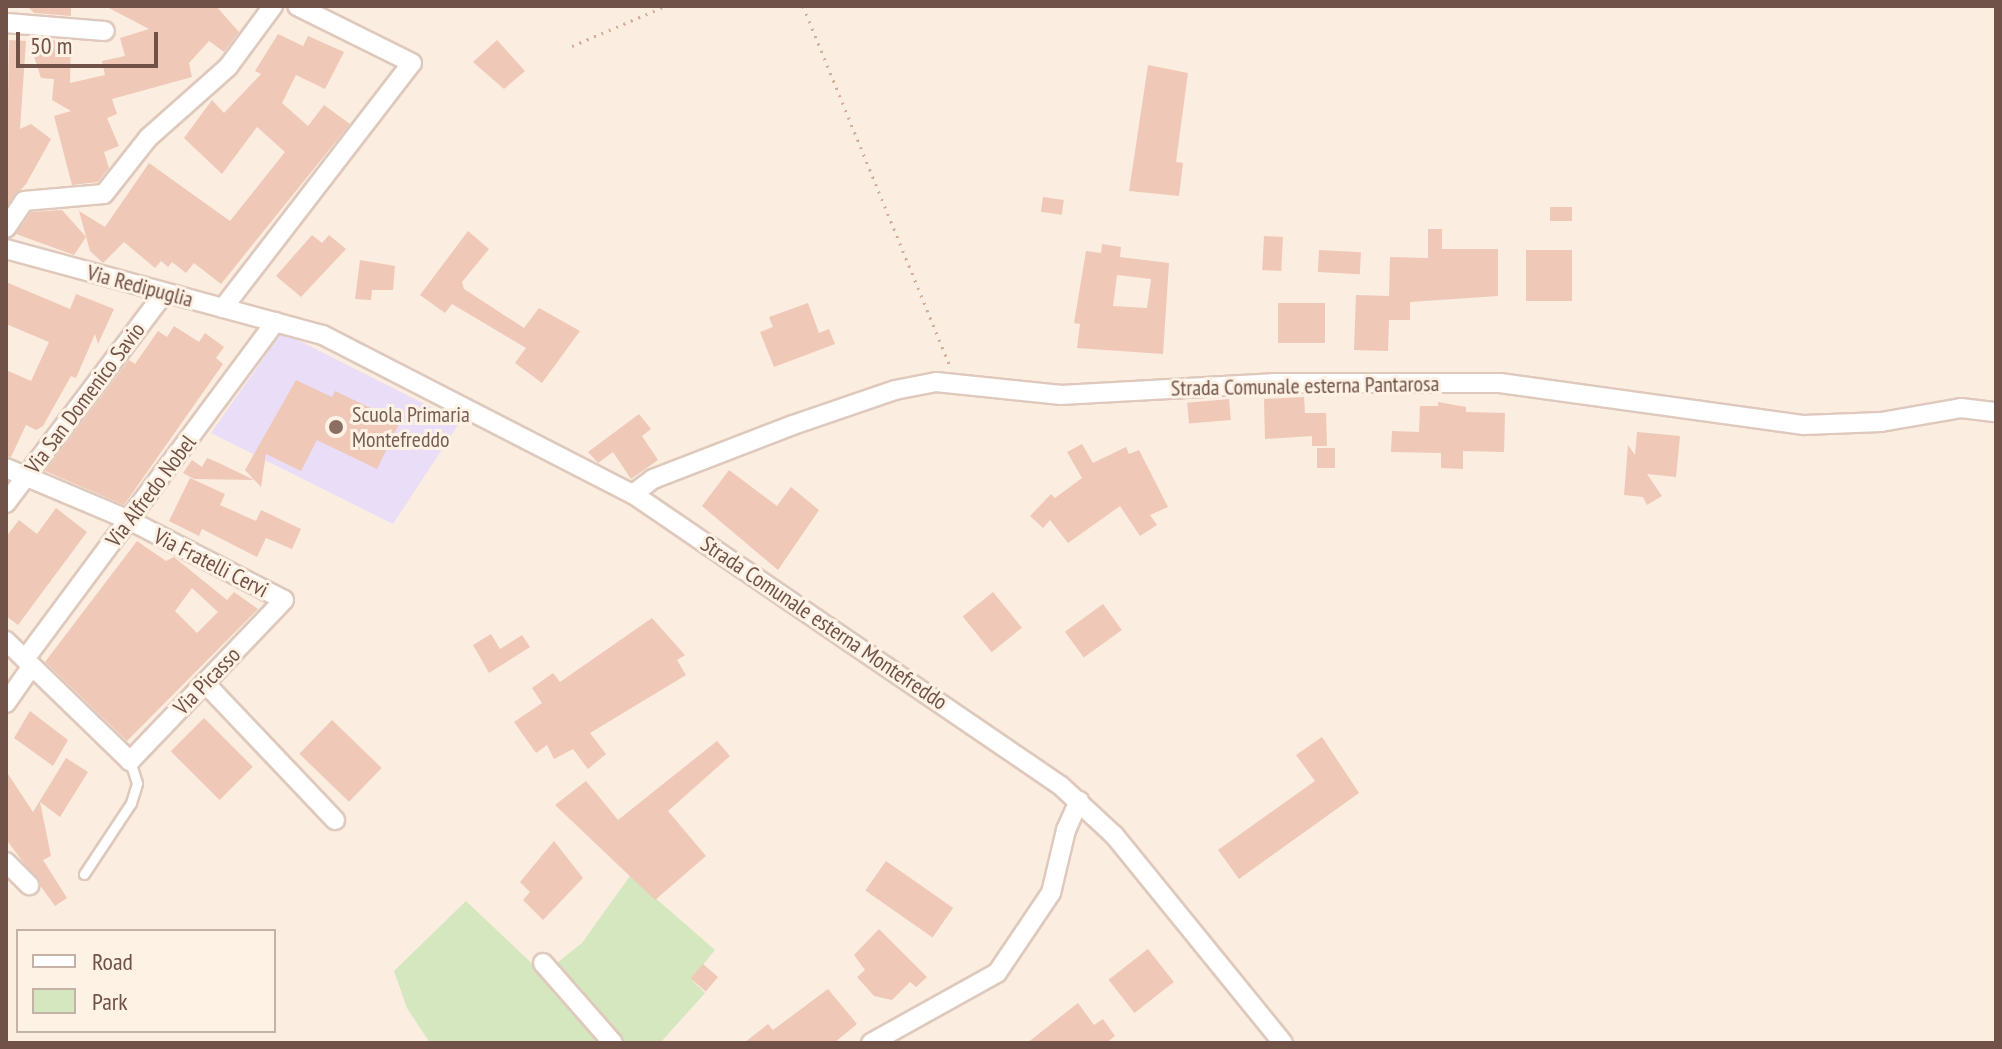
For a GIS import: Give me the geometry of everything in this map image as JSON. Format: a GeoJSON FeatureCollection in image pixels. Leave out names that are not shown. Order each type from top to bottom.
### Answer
{"type":"FeatureCollection","features":[{"type":"Feature","properties":{"kind":"street"},"geometry":{"type":"LineString","coordinates":[[6,228],[24,201],[104,194],[148,138],[228,67],[273,6]]}},
{"type":"Feature","properties":{"kind":"street"},"geometry":{"type":"LineString","coordinates":[[223,308],[412,63],[297,6]]}},
{"type":"Feature","properties":{"kind":"street"},"geometry":{"type":"LineString","coordinates":[[6,23],[105,31]]}},
{"type":"Feature","properties":{"kind":"street","name":"Via Redipuglia"},"geometry":{"type":"LineString","coordinates":[[6,249],[275,322]]}},
{"type":"Feature","properties":{"kind":"street","name":"Via San Domenico Savio"},"geometry":{"type":"LineString","coordinates":[[6,503],[164,293]]}},
{"type":"Feature","properties":{"kind":"street","name":"Strada Comunale esterna Montefreddo"},"geometry":{"type":"LineString","coordinates":[[275,322],[323,335],[633,494],[1079,801],[1114,835],[1283,1043]]}},
{"type":"Feature","properties":{"kind":"street","name":"Via Alfredo Nobel"},"geometry":{"type":"LineString","coordinates":[[6,703],[29,662],[129,520],[275,322]]}},
{"type":"Feature","properties":{"kind":"street","name":"Strada Comunale esterna Pantarosa"},"geometry":{"type":"LineString","coordinates":[[633,494],[653,479],[793,425],[895,390],[946,383],[1061,395],[1273,383],[1500,383],[1804,425],[1881,422],[1961,408],[1996,412]]}},
{"type":"Feature","properties":{"kind":"street","name":"Via Fratelli Cervi"},"geometry":{"type":"LineString","coordinates":[[6,468],[129,520],[284,600]]}},
{"type":"Feature","properties":{"kind":"street","name":"Via Picasso"},"geometry":{"type":"LineString","coordinates":[[130,761],[284,600]]}},
{"type":"Feature","properties":{"kind":"street"},"geometry":{"type":"LineString","coordinates":[[6,641],[130,761]]}},
{"type":"Feature","properties":{"kind":"street"},"geometry":{"type":"LineString","coordinates":[[205,683],[335,820]]}},
{"type":"Feature","properties":{"kind":"street"},"geometry":{"type":"LineString","coordinates":[[871,1043],[888,1029],[976,988],[997,973],[1051,893],[1066,830],[1079,801]]}},
{"type":"Feature","properties":{"kind":"street"},"geometry":{"type":"LineString","coordinates":[[6,862],[29,885]]}},
{"type":"Feature","properties":{"kind":"street"},"geometry":{"type":"LineString","coordinates":[[543,963],[613,1043]]}},
{"type":"Feature","properties":{"kind":"lane"},"geometry":{"type":"LineString","coordinates":[[84,874],[131,803],[137,783],[130,761]]}},
{"type":"Feature","properties":{"kind":"path"},"geometry":{"type":"LineString","coordinates":[[572,46],[666,6]]}},
{"type":"Feature","properties":{"kind":"path"},"geometry":{"type":"LineString","coordinates":[[803,6],[950,357],[946,383]]}},
{"type":"Feature","properties":{"kind":"shaded area","name":"Scuola Primaria Montefreddo"},"geometry":{"type":"Polygon","coordinates":[[[282,332],[460,422],[393,524],[211,433],[282,332]]]}},
{"type":"Feature","properties":{"kind":"green space"},"geometry":{"type":"Polygon","coordinates":[[[630,876],[715,950],[691,979],[705,993],[660,1043],[430,1043],[407,1008],[394,971],[466,901],[543,974],[582,943],[630,876]]]}},
{"type":"Feature","properties":{"kind":"building"},"geometry":{"type":"Polygon","coordinates":[[[27,6],[71,6],[71,16],[34,13],[27,6]]]}},
{"type":"Feature","properties":{"kind":"building"},"geometry":{"type":"Polygon","coordinates":[[[105,6],[216,6],[239,32],[224,52],[209,41],[189,63],[192,77],[112,99],[117,114],[107,118],[119,146],[104,152],[109,168],[98,182],[72,185],[54,116],[71,111],[52,100],[54,79],[41,78],[29,41],[71,40],[70,83],[105,75],[102,61],[125,56],[120,38],[149,29],[105,6]]]}},
{"type":"Feature","properties":{"kind":"building"},"geometry":{"type":"Polygon","coordinates":[[[278,34],[303,46],[308,36],[344,52],[325,89],[296,75],[282,103],[308,126],[324,105],[350,124],[221,284],[194,263],[186,273],[172,262],[168,267],[161,261],[155,268],[124,242],[103,263],[90,251],[79,211],[105,227],[149,163],[230,221],[285,152],[257,127],[222,174],[184,138],[212,100],[224,113],[261,74],[255,71],[278,34]]]}},
{"type":"Feature","properties":{"kind":"building"},"geometry":{"type":"Polygon","coordinates":[[[9,40],[26,41],[20,129],[31,124],[51,139],[26,184],[6,206],[9,40]]]}},
{"type":"Feature","properties":{"kind":"building"},"geometry":{"type":"Polygon","coordinates":[[[497,40],[525,71],[504,89],[473,62],[497,40]]]}},
{"type":"Feature","properties":{"kind":"building"},"geometry":{"type":"Polygon","coordinates":[[[1148,65],[1188,73],[1176,162],[1183,163],[1179,196],[1129,191],[1148,65]]]}},
{"type":"Feature","properties":{"kind":"building"},"geometry":{"type":"Polygon","coordinates":[[[1043,197],[1064,200],[1062,215],[1041,212],[1043,197]]]}},
{"type":"Feature","properties":{"kind":"building"},"geometry":{"type":"Polygon","coordinates":[[[1550,207],[1572,207],[1572,221],[1550,221],[1550,207]]]}},
{"type":"Feature","properties":{"kind":"building"},"geometry":{"type":"Polygon","coordinates":[[[62,210],[86,237],[74,255],[16,234],[31,212],[62,210]]]}},
{"type":"Feature","properties":{"kind":"building"},"geometry":{"type":"Polygon","coordinates":[[[1428,229],[1442,229],[1442,249],[1498,249],[1498,296],[1410,302],[1410,320],[1389,320],[1388,351],[1354,350],[1356,295],[1389,296],[1390,257],[1428,258],[1428,229]]]}},
{"type":"Feature","properties":{"kind":"building"},"geometry":{"type":"Polygon","coordinates":[[[468,231],[489,249],[462,282],[464,289],[524,328],[539,308],[580,331],[542,383],[515,363],[526,348],[452,304],[445,313],[420,295],[468,231]]]}},
{"type":"Feature","properties":{"kind":"building"},"geometry":{"type":"Polygon","coordinates":[[[312,235],[322,243],[329,235],[346,249],[301,297],[276,276],[312,235]]]}},
{"type":"Feature","properties":{"kind":"building"},"geometry":{"type":"Polygon","coordinates":[[[1264,236],[1283,237],[1281,271],[1262,270],[1264,236]]]}},
{"type":"Feature","properties":{"kind":"building"},"geometry":{"type":"Polygon","coordinates":[[[1102,244],[1121,247],[1120,257],[1169,263],[1163,354],[1077,348],[1080,324],[1074,323],[1086,251],[1101,253],[1102,244]],[[1117,275],[1113,306],[1147,308],[1151,279],[1117,275]]]}},
{"type":"Feature","properties":{"kind":"building"},"geometry":{"type":"Polygon","coordinates":[[[1319,250],[1361,252],[1360,274],[1318,272],[1319,250]]]}},
{"type":"Feature","properties":{"kind":"building"},"geometry":{"type":"Polygon","coordinates":[[[1526,250],[1572,250],[1572,301],[1526,301],[1526,250]]]}},
{"type":"Feature","properties":{"kind":"building"},"geometry":{"type":"Polygon","coordinates":[[[360,260],[395,266],[393,290],[372,290],[371,300],[355,299],[360,260]]]}},
{"type":"Feature","properties":{"kind":"building"},"geometry":{"type":"Polygon","coordinates":[[[6,282],[70,309],[76,294],[114,309],[98,344],[95,334],[76,378],[71,376],[43,426],[36,430],[26,425],[11,457],[6,456],[6,370],[31,381],[49,342],[6,324],[6,282]]]}},
{"type":"Feature","properties":{"kind":"building"},"geometry":{"type":"Polygon","coordinates":[[[808,303],[819,333],[829,329],[835,344],[774,367],[760,332],[773,327],[769,317],[808,303]]]}},
{"type":"Feature","properties":{"kind":"building"},"geometry":{"type":"Polygon","coordinates":[[[1278,303],[1325,303],[1325,343],[1278,343],[1278,303]]]}},
{"type":"Feature","properties":{"kind":"building"},"geometry":{"type":"Polygon","coordinates":[[[174,326],[199,342],[205,333],[224,347],[216,358],[223,364],[124,505],[45,471],[129,360],[135,364],[158,331],[167,337],[174,326]]]}},
{"type":"Feature","properties":{"kind":"building"},"geometry":{"type":"Polygon","coordinates":[[[296,380],[332,397],[335,391],[400,422],[377,469],[317,440],[301,471],[266,454],[261,487],[245,470],[296,380]]]}},
{"type":"Feature","properties":{"kind":"building"},"geometry":{"type":"Polygon","coordinates":[[[1304,397],[1305,413],[1326,413],[1327,446],[1312,446],[1312,436],[1265,439],[1264,399],[1304,397]]]}},
{"type":"Feature","properties":{"kind":"building"},"geometry":{"type":"Polygon","coordinates":[[[1229,399],[1231,420],[1189,424],[1187,403],[1229,399]]]}},
{"type":"Feature","properties":{"kind":"building"},"geometry":{"type":"Polygon","coordinates":[[[1438,402],[1466,407],[1466,412],[1505,413],[1504,452],[1463,451],[1463,469],[1441,468],[1441,453],[1391,452],[1392,431],[1419,432],[1420,406],[1438,406],[1438,402]]]}},
{"type":"Feature","properties":{"kind":"building"},"geometry":{"type":"Polygon","coordinates":[[[639,414],[651,429],[642,436],[658,460],[631,479],[613,452],[598,463],[588,452],[639,414]]]}},
{"type":"Feature","properties":{"kind":"building"},"geometry":{"type":"Polygon","coordinates":[[[1637,432],[1680,436],[1676,477],[1647,474],[1662,496],[1647,505],[1643,497],[1624,495],[1628,445],[1635,455],[1637,432]]]}},
{"type":"Feature","properties":{"kind":"building"},"geometry":{"type":"Polygon","coordinates":[[[1082,444],[1093,463],[1126,447],[1129,454],[1139,450],[1168,507],[1150,515],[1157,525],[1140,536],[1120,506],[1068,543],[1050,520],[1043,528],[1030,516],[1051,494],[1055,498],[1082,478],[1067,452],[1082,444]]]}},
{"type":"Feature","properties":{"kind":"building"},"geometry":{"type":"Polygon","coordinates":[[[1317,448],[1335,448],[1335,468],[1317,468],[1317,448]]]}},
{"type":"Feature","properties":{"kind":"building"},"geometry":{"type":"Polygon","coordinates":[[[207,458],[254,480],[194,479],[183,473],[192,460],[202,467],[207,458]]]}},
{"type":"Feature","properties":{"kind":"building"},"geometry":{"type":"Polygon","coordinates":[[[729,470],[777,506],[791,487],[819,510],[778,570],[702,506],[729,470]]]}},
{"type":"Feature","properties":{"kind":"building"},"geometry":{"type":"Polygon","coordinates":[[[190,478],[225,494],[220,505],[256,521],[261,510],[301,529],[292,549],[266,538],[257,557],[202,529],[199,536],[169,521],[190,478]]]}},
{"type":"Feature","properties":{"kind":"building"},"geometry":{"type":"Polygon","coordinates":[[[56,508],[87,532],[18,625],[6,616],[6,537],[19,520],[37,534],[56,508]]]}},
{"type":"Feature","properties":{"kind":"building"},"geometry":{"type":"Polygon","coordinates":[[[137,541],[166,561],[174,557],[227,600],[234,592],[258,609],[127,741],[45,662],[137,541]],[[192,588],[175,611],[197,633],[218,612],[192,588]]]}},
{"type":"Feature","properties":{"kind":"building"},"geometry":{"type":"Polygon","coordinates":[[[993,592],[1022,628],[992,652],[963,617],[993,592]]]}},
{"type":"Feature","properties":{"kind":"building"},"geometry":{"type":"Polygon","coordinates":[[[1103,604],[1122,630],[1084,658],[1065,632],[1103,604]]]}},
{"type":"Feature","properties":{"kind":"building"},"geometry":{"type":"Polygon","coordinates":[[[652,618],[685,655],[677,660],[686,675],[590,733],[606,754],[588,769],[573,749],[554,759],[547,745],[536,753],[514,722],[542,703],[532,688],[553,673],[560,682],[652,618]]]}},
{"type":"Feature","properties":{"kind":"building"},"geometry":{"type":"Polygon","coordinates":[[[491,634],[500,649],[522,635],[530,647],[489,673],[473,645],[491,634]]]}},
{"type":"Feature","properties":{"kind":"building"},"geometry":{"type":"Polygon","coordinates":[[[30,711],[68,740],[53,766],[14,738],[30,711]]]}},
{"type":"Feature","properties":{"kind":"building"},"geometry":{"type":"Polygon","coordinates":[[[204,718],[253,767],[220,800],[171,751],[204,718]]]}},
{"type":"Feature","properties":{"kind":"building"},"geometry":{"type":"Polygon","coordinates":[[[332,720],[382,768],[349,802],[299,754],[332,720]]]}},
{"type":"Feature","properties":{"kind":"building"},"geometry":{"type":"Polygon","coordinates":[[[1322,737],[1359,793],[1239,879],[1218,850],[1315,781],[1296,755],[1322,737]]]}},
{"type":"Feature","properties":{"kind":"building"},"geometry":{"type":"Polygon","coordinates":[[[717,741],[730,756],[668,811],[706,856],[655,900],[555,805],[586,781],[618,820],[717,741]]]}},
{"type":"Feature","properties":{"kind":"building"},"geometry":{"type":"Polygon","coordinates":[[[66,758],[88,772],[60,817],[40,802],[51,856],[43,860],[67,898],[55,906],[6,839],[6,771],[33,812],[66,758]]]}},
{"type":"Feature","properties":{"kind":"building"},"geometry":{"type":"Polygon","coordinates":[[[554,841],[583,878],[543,920],[523,900],[530,892],[520,882],[554,841]]]}},
{"type":"Feature","properties":{"kind":"building"},"geometry":{"type":"Polygon","coordinates":[[[886,861],[953,908],[933,938],[865,890],[886,861]]]}},
{"type":"Feature","properties":{"kind":"building"},"geometry":{"type":"Polygon","coordinates":[[[879,929],[927,977],[916,987],[910,982],[892,1000],[874,996],[857,977],[865,970],[854,955],[879,929]]]}},
{"type":"Feature","properties":{"kind":"building"},"geometry":{"type":"Polygon","coordinates":[[[1148,949],[1174,982],[1134,1013],[1109,980],[1148,949]]]}},
{"type":"Feature","properties":{"kind":"building"},"geometry":{"type":"Polygon","coordinates":[[[703,964],[718,977],[706,991],[691,978],[703,964]]]}},
{"type":"Feature","properties":{"kind":"building"},"geometry":{"type":"Polygon","coordinates":[[[828,989],[857,1024],[834,1043],[744,1043],[768,1024],[773,1030],[828,989]]]}},
{"type":"Feature","properties":{"kind":"building"},"geometry":{"type":"Polygon","coordinates":[[[1078,1003],[1094,1025],[1103,1019],[1115,1036],[1106,1043],[1027,1043],[1078,1003]]]}},
{"type":"Feature","properties":{"kind":"place","name":"Scuola Primaria Montefreddo"},"geometry":{"type":"Point","coordinates":[336,427]}}]}
